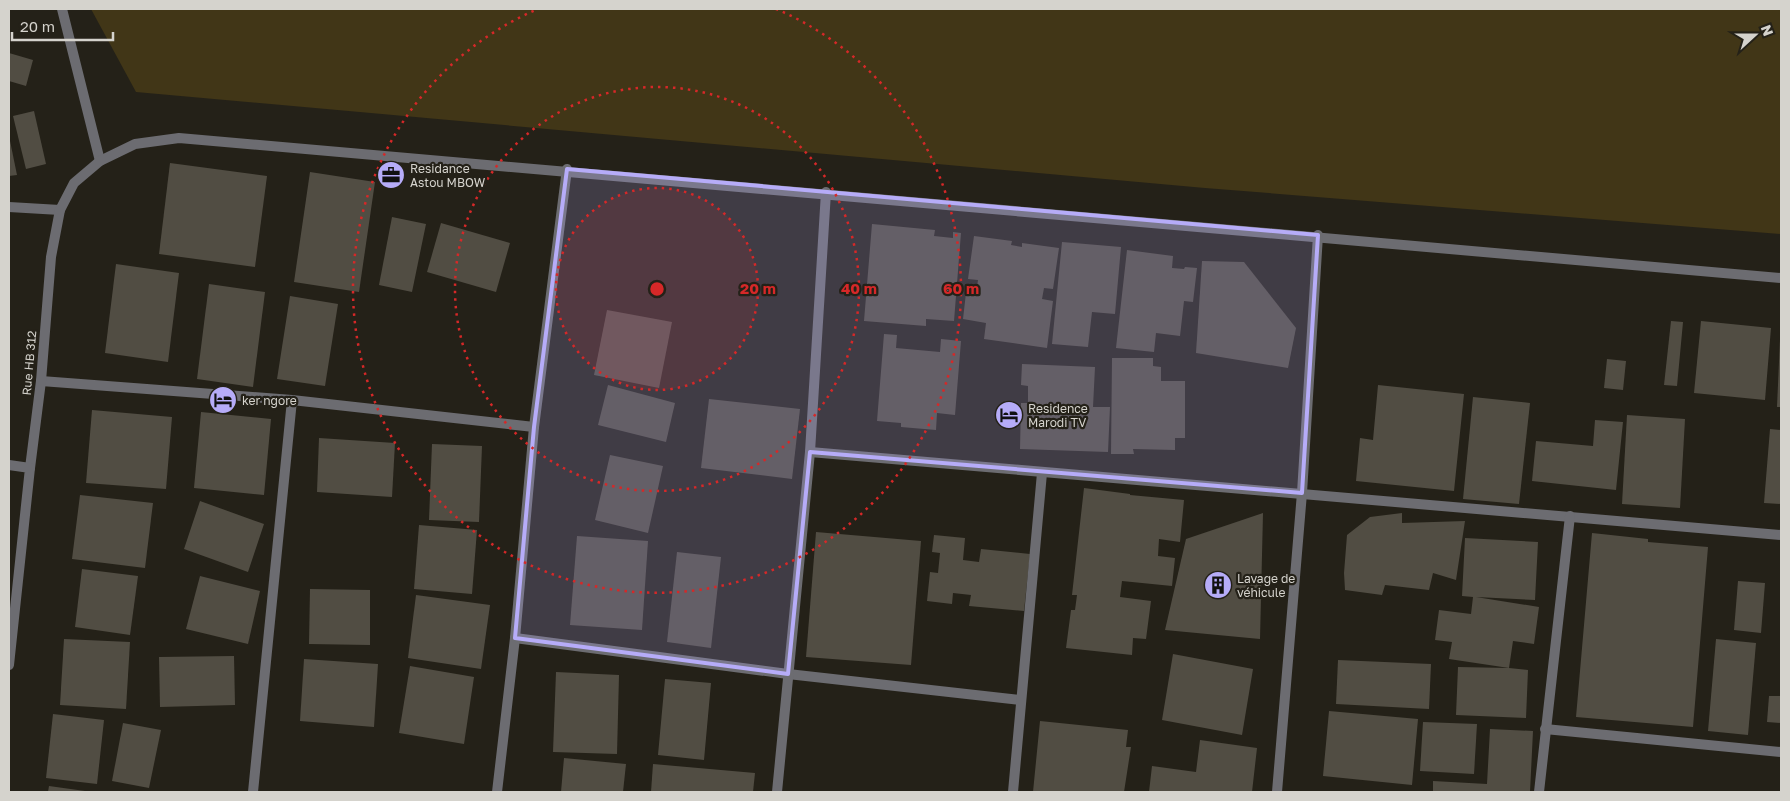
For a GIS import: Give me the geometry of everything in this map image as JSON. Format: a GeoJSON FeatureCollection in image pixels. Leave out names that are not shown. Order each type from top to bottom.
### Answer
{"type":"FeatureCollection","features":[{"type":"Feature","properties":{"kind":"street"},"geometry":{"type":"LineString","coordinates":[[62,9],[100,160]]}},
{"type":"Feature","properties":{"kind":"street","name":"Rue HB 312"},"geometry":{"type":"LineString","coordinates":[[9,661],[41,381],[51,257],[60,210],[74,183],[100,160],[135,144],[179,138],[567,169],[1781,278]]}},
{"type":"Feature","properties":{"kind":"street"},"geometry":{"type":"LineString","coordinates":[[497,792],[515,638],[534,426],[567,169]]}},
{"type":"Feature","properties":{"kind":"street"},"geometry":{"type":"LineString","coordinates":[[777,792],[810,452],[826,192]]}},
{"type":"Feature","properties":{"kind":"street"},"geometry":{"type":"LineString","coordinates":[[9,207],[60,210]]}},
{"type":"Feature","properties":{"kind":"street"},"geometry":{"type":"LineString","coordinates":[[1277,792],[1302,493],[1318,235]]}},
{"type":"Feature","properties":{"kind":"street"},"geometry":{"type":"LineString","coordinates":[[41,381],[292,400],[534,426]]}},
{"type":"Feature","properties":{"kind":"street"},"geometry":{"type":"LineString","coordinates":[[253,792],[292,400]]}},
{"type":"Feature","properties":{"kind":"street"},"geometry":{"type":"LineString","coordinates":[[810,452],[1781,535]]}},
{"type":"Feature","properties":{"kind":"street"},"geometry":{"type":"LineString","coordinates":[[9,465],[30,468]]}},
{"type":"Feature","properties":{"kind":"street"},"geometry":{"type":"LineString","coordinates":[[1013,792],[1042,472]]}},
{"type":"Feature","properties":{"kind":"street"},"geometry":{"type":"LineString","coordinates":[[1539,792],[1570,516]]}},
{"type":"Feature","properties":{"kind":"street"},"geometry":{"type":"LineString","coordinates":[[515,638],[788,674],[1021,700]]}},
{"type":"Feature","properties":{"kind":"street"},"geometry":{"type":"LineString","coordinates":[[1545,728],[1781,752]]}},
{"type":"Feature","properties":{"kind":"highlighted area"},"geometry":{"type":"Polygon","coordinates":[[[567,169],[1318,235],[1302,493],[810,452],[788,674],[515,638],[534,427],[567,169]]]}},
{"type":"Feature","properties":{"kind":"shaded area"},"geometry":{"type":"Polygon","coordinates":[[[91,9],[1781,9],[1781,234],[1205,188],[136,92],[91,9]]]}},
{"type":"Feature","properties":{"kind":"building"},"geometry":{"type":"Polygon","coordinates":[[[9,53],[33,60],[26,86],[9,81],[9,53]]]}},
{"type":"Feature","properties":{"kind":"building"},"geometry":{"type":"Polygon","coordinates":[[[34,111],[46,164],[26,169],[13,116],[34,111]]]}},
{"type":"Feature","properties":{"kind":"building"},"geometry":{"type":"Polygon","coordinates":[[[9,136],[17,175],[9,176],[9,136]]]}},
{"type":"Feature","properties":{"kind":"building"},"geometry":{"type":"Polygon","coordinates":[[[170,163],[267,176],[255,267],[159,254],[170,163]]]}},
{"type":"Feature","properties":{"kind":"building"},"geometry":{"type":"Polygon","coordinates":[[[310,172],[375,182],[359,292],[294,282],[310,172]]]}},
{"type":"Feature","properties":{"kind":"building"},"geometry":{"type":"Polygon","coordinates":[[[392,217],[426,224],[412,292],[379,285],[392,217]]]}},
{"type":"Feature","properties":{"kind":"building"},"geometry":{"type":"Polygon","coordinates":[[[441,223],[510,243],[496,292],[427,272],[441,223]]]}},
{"type":"Feature","properties":{"kind":"building"},"geometry":{"type":"Polygon","coordinates":[[[872,224],[935,230],[934,236],[953,238],[953,232],[961,233],[954,321],[926,319],[926,326],[864,321],[872,224]]]}},
{"type":"Feature","properties":{"kind":"building"},"geometry":{"type":"Polygon","coordinates":[[[974,236],[1012,241],[1011,245],[1022,247],[1022,243],[1059,248],[1053,289],[1044,288],[1042,299],[1053,301],[1047,348],[984,339],[986,323],[963,319],[966,293],[976,294],[978,280],[968,279],[974,236]]]}},
{"type":"Feature","properties":{"kind":"building"},"geometry":{"type":"Polygon","coordinates":[[[1062,242],[1121,247],[1115,314],[1092,312],[1088,347],[1052,344],[1062,242]]]}},
{"type":"Feature","properties":{"kind":"building"},"geometry":{"type":"Polygon","coordinates":[[[1127,250],[1173,256],[1172,268],[1197,268],[1193,302],[1184,301],[1180,336],[1156,333],[1154,352],[1116,348],[1127,250]]]}},
{"type":"Feature","properties":{"kind":"building"},"geometry":{"type":"Polygon","coordinates":[[[1202,261],[1244,262],[1296,328],[1288,368],[1196,353],[1202,261]]]}},
{"type":"Feature","properties":{"kind":"building"},"geometry":{"type":"Polygon","coordinates":[[[116,264],[179,273],[168,362],[105,353],[116,264]]]}},
{"type":"Feature","properties":{"kind":"building"},"geometry":{"type":"Polygon","coordinates":[[[209,284],[265,292],[253,387],[197,379],[209,284]]]}},
{"type":"Feature","properties":{"kind":"building"},"geometry":{"type":"Polygon","coordinates":[[[290,296],[338,304],[325,386],[277,379],[290,296]]]}},
{"type":"Feature","properties":{"kind":"building"},"geometry":{"type":"Polygon","coordinates":[[[607,310],[672,322],[659,388],[594,375],[607,310]]]}},
{"type":"Feature","properties":{"kind":"building"},"geometry":{"type":"Polygon","coordinates":[[[1671,321],[1683,322],[1677,386],[1664,385],[1671,321]]]}},
{"type":"Feature","properties":{"kind":"building"},"geometry":{"type":"Polygon","coordinates":[[[1701,321],[1771,328],[1765,400],[1694,393],[1701,321]]]}},
{"type":"Feature","properties":{"kind":"building"},"geometry":{"type":"Polygon","coordinates":[[[884,334],[897,335],[896,348],[940,352],[941,339],[961,341],[955,415],[937,413],[936,430],[901,427],[901,423],[877,421],[884,334]]]}},
{"type":"Feature","properties":{"kind":"building"},"geometry":{"type":"Polygon","coordinates":[[[1780,339],[1781,407],[1777,407],[1780,339]]]}},
{"type":"Feature","properties":{"kind":"building"},"geometry":{"type":"Polygon","coordinates":[[[1112,358],[1153,358],[1153,366],[1161,367],[1161,381],[1185,381],[1185,438],[1175,438],[1175,450],[1133,449],[1134,454],[1111,454],[1112,358]]]}},
{"type":"Feature","properties":{"kind":"building"},"geometry":{"type":"Polygon","coordinates":[[[1607,359],[1626,361],[1623,390],[1604,388],[1607,359]]]}},
{"type":"Feature","properties":{"kind":"building"},"geometry":{"type":"Polygon","coordinates":[[[1022,364],[1095,367],[1093,407],[1110,407],[1108,452],[1020,449],[1021,403],[1028,403],[1028,386],[1021,385],[1022,364]]]}},
{"type":"Feature","properties":{"kind":"building"},"geometry":{"type":"Polygon","coordinates":[[[608,385],[675,403],[666,442],[598,425],[608,385]]]}},
{"type":"Feature","properties":{"kind":"building"},"geometry":{"type":"Polygon","coordinates":[[[1378,385],[1464,394],[1454,491],[1356,481],[1360,438],[1373,440],[1378,385]]]}},
{"type":"Feature","properties":{"kind":"building"},"geometry":{"type":"Polygon","coordinates":[[[1473,397],[1530,403],[1519,504],[1463,499],[1473,397]]]}},
{"type":"Feature","properties":{"kind":"building"},"geometry":{"type":"Polygon","coordinates":[[[709,399],[800,409],[792,479],[701,468],[709,399]]]}},
{"type":"Feature","properties":{"kind":"building"},"geometry":{"type":"Polygon","coordinates":[[[92,410],[172,417],[166,489],[86,483],[92,410]]]}},
{"type":"Feature","properties":{"kind":"building"},"geometry":{"type":"Polygon","coordinates":[[[201,412],[271,419],[264,495],[194,488],[201,412]]]}},
{"type":"Feature","properties":{"kind":"building"},"geometry":{"type":"Polygon","coordinates":[[[1627,415],[1685,419],[1680,508],[1622,504],[1627,415]]]}},
{"type":"Feature","properties":{"kind":"building"},"geometry":{"type":"Polygon","coordinates":[[[1595,420],[1623,422],[1616,490],[1532,481],[1536,441],[1593,446],[1595,420]]]}},
{"type":"Feature","properties":{"kind":"building"},"geometry":{"type":"Polygon","coordinates":[[[1770,429],[1781,430],[1781,504],[1764,503],[1770,429]]]}},
{"type":"Feature","properties":{"kind":"building"},"geometry":{"type":"Polygon","coordinates":[[[319,438],[395,443],[392,497],[317,492],[319,438]]]}},
{"type":"Feature","properties":{"kind":"building"},"geometry":{"type":"Polygon","coordinates":[[[432,444],[482,446],[479,522],[429,520],[432,444]]]}},
{"type":"Feature","properties":{"kind":"building"},"geometry":{"type":"Polygon","coordinates":[[[610,455],[663,466],[648,533],[595,520],[610,455]]]}},
{"type":"Feature","properties":{"kind":"building"},"geometry":{"type":"Polygon","coordinates":[[[1084,488],[1184,500],[1180,542],[1159,539],[1158,556],[1175,558],[1172,586],[1122,581],[1120,597],[1151,601],[1146,639],[1133,638],[1132,655],[1066,648],[1071,610],[1075,610],[1077,595],[1072,595],[1084,488]]]}},
{"type":"Feature","properties":{"kind":"building"},"geometry":{"type":"Polygon","coordinates":[[[80,495],[153,503],[145,568],[72,559],[80,495]]]}},
{"type":"Feature","properties":{"kind":"building"},"geometry":{"type":"Polygon","coordinates":[[[200,501],[264,524],[248,572],[184,549],[200,501]]]}},
{"type":"Feature","properties":{"kind":"building","name":"Lavage de véhicule"},"geometry":{"type":"Polygon","coordinates":[[[1263,513],[1260,639],[1165,630],[1186,539],[1263,513]]]}},
{"type":"Feature","properties":{"kind":"building"},"geometry":{"type":"Polygon","coordinates":[[[1402,513],[1402,523],[1465,521],[1456,580],[1433,573],[1429,590],[1385,585],[1382,595],[1345,590],[1344,573],[1347,535],[1370,517],[1402,513]]]}},
{"type":"Feature","properties":{"kind":"building"},"geometry":{"type":"Polygon","coordinates":[[[419,525],[477,530],[472,594],[414,589],[419,525]]]}},
{"type":"Feature","properties":{"kind":"building"},"geometry":{"type":"Polygon","coordinates":[[[816,532],[921,541],[911,665],[806,657],[816,532]]]}},
{"type":"Feature","properties":{"kind":"building"},"geometry":{"type":"Polygon","coordinates":[[[1592,533],[1648,539],[1648,542],[1708,547],[1693,727],[1576,717],[1592,533]]]}},
{"type":"Feature","properties":{"kind":"building"},"geometry":{"type":"Polygon","coordinates":[[[934,535],[965,538],[963,560],[979,562],[981,549],[1030,554],[1024,611],[969,606],[971,595],[953,593],[952,604],[927,601],[930,572],[938,573],[940,553],[932,552],[934,535]]]}},
{"type":"Feature","properties":{"kind":"building"},"geometry":{"type":"Polygon","coordinates":[[[577,536],[648,541],[642,630],[570,625],[577,536]]]}},
{"type":"Feature","properties":{"kind":"building"},"geometry":{"type":"Polygon","coordinates":[[[1465,538],[1538,542],[1535,600],[1476,597],[1539,607],[1534,644],[1513,641],[1509,668],[1449,659],[1452,642],[1435,640],[1439,610],[1471,614],[1473,597],[1462,596],[1465,538]]]}},
{"type":"Feature","properties":{"kind":"building"},"geometry":{"type":"Polygon","coordinates":[[[677,552],[721,557],[711,648],[667,642],[677,552]]]}},
{"type":"Feature","properties":{"kind":"building"},"geometry":{"type":"Polygon","coordinates":[[[82,569],[138,576],[130,635],[75,627],[82,569]]]}},
{"type":"Feature","properties":{"kind":"building"},"geometry":{"type":"Polygon","coordinates":[[[200,576],[260,591],[248,644],[186,629],[200,576]]]}},
{"type":"Feature","properties":{"kind":"building"},"geometry":{"type":"Polygon","coordinates":[[[1738,581],[1765,583],[1761,633],[1734,630],[1738,581]]]}},
{"type":"Feature","properties":{"kind":"building"},"geometry":{"type":"Polygon","coordinates":[[[310,589],[370,590],[370,645],[309,644],[310,589]]]}},
{"type":"Feature","properties":{"kind":"building"},"geometry":{"type":"Polygon","coordinates":[[[416,595],[490,605],[481,669],[408,658],[416,595]]]}},
{"type":"Feature","properties":{"kind":"building"},"geometry":{"type":"Polygon","coordinates":[[[64,639],[130,642],[126,709],[60,705],[64,639]]]}},
{"type":"Feature","properties":{"kind":"building"},"geometry":{"type":"Polygon","coordinates":[[[1716,639],[1756,643],[1748,735],[1708,731],[1716,639]]]}},
{"type":"Feature","properties":{"kind":"building"},"geometry":{"type":"Polygon","coordinates":[[[1173,654],[1253,669],[1242,735],[1162,720],[1173,654]]]}},
{"type":"Feature","properties":{"kind":"building"},"geometry":{"type":"Polygon","coordinates":[[[234,656],[235,705],[160,707],[159,657],[234,656]]]}},
{"type":"Feature","properties":{"kind":"building"},"geometry":{"type":"Polygon","coordinates":[[[304,659],[378,664],[374,727],[300,721],[304,659]]]}},
{"type":"Feature","properties":{"kind":"building"},"geometry":{"type":"Polygon","coordinates":[[[1338,660],[1431,664],[1429,709],[1336,704],[1338,660]]]}},
{"type":"Feature","properties":{"kind":"building"},"geometry":{"type":"Polygon","coordinates":[[[410,666],[474,677],[464,744],[399,733],[410,666]]]}},
{"type":"Feature","properties":{"kind":"building"},"geometry":{"type":"Polygon","coordinates":[[[1458,667],[1528,670],[1526,718],[1456,715],[1458,667]]]}},
{"type":"Feature","properties":{"kind":"building"},"geometry":{"type":"Polygon","coordinates":[[[556,672],[619,675],[617,754],[553,752],[556,672]]]}},
{"type":"Feature","properties":{"kind":"building"},"geometry":{"type":"Polygon","coordinates":[[[665,679],[711,683],[704,760],[658,755],[665,679]]]}},
{"type":"Feature","properties":{"kind":"building"},"geometry":{"type":"Polygon","coordinates":[[[1769,696],[1781,696],[1781,723],[1767,722],[1769,696]]]}},
{"type":"Feature","properties":{"kind":"building"},"geometry":{"type":"Polygon","coordinates":[[[1329,711],[1418,719],[1412,785],[1323,776],[1329,711]]]}},
{"type":"Feature","properties":{"kind":"building"},"geometry":{"type":"Polygon","coordinates":[[[53,714],[104,720],[97,784],[46,778],[53,714]]]}},
{"type":"Feature","properties":{"kind":"building"},"geometry":{"type":"Polygon","coordinates":[[[1040,721],[1128,730],[1126,747],[1131,747],[1124,792],[1033,792],[1040,721]]]}},
{"type":"Feature","properties":{"kind":"building"},"geometry":{"type":"Polygon","coordinates":[[[1423,722],[1477,724],[1474,774],[1420,771],[1423,722]]]}},
{"type":"Feature","properties":{"kind":"building"},"geometry":{"type":"Polygon","coordinates":[[[123,723],[161,730],[149,788],[112,781],[123,723]]]}},
{"type":"Feature","properties":{"kind":"building"},"geometry":{"type":"Polygon","coordinates":[[[1490,729],[1533,731],[1530,792],[1433,792],[1433,781],[1487,784],[1490,729]]]}},
{"type":"Feature","properties":{"kind":"building"},"geometry":{"type":"Polygon","coordinates":[[[1200,740],[1257,748],[1252,792],[1149,792],[1152,766],[1196,772],[1200,740]]]}},
{"type":"Feature","properties":{"kind":"building"},"geometry":{"type":"Polygon","coordinates":[[[564,758],[626,764],[623,792],[561,792],[564,758]]]}},
{"type":"Feature","properties":{"kind":"building"},"geometry":{"type":"Polygon","coordinates":[[[653,764],[755,773],[753,792],[651,792],[653,764]]]}},
{"type":"Feature","properties":{"kind":"building"},"geometry":{"type":"Polygon","coordinates":[[[49,786],[85,791],[85,792],[48,792],[49,786]]]}},
{"type":"Feature","properties":{"kind":"place","name":"Residance Astou MBOW"},"geometry":{"type":"Point","coordinates":[391,175]}},
{"type":"Feature","properties":{"kind":"place","name":"ker ngore"},"geometry":{"type":"Point","coordinates":[223,400]}},
{"type":"Feature","properties":{"kind":"place","name":"Residence Marodi TV"},"geometry":{"type":"Point","coordinates":[1009,415]}},
{"type":"Feature","properties":{"kind":"place","name":"Lavage de véhicule"},"geometry":{"type":"Point","coordinates":[1218,585]}}]}
